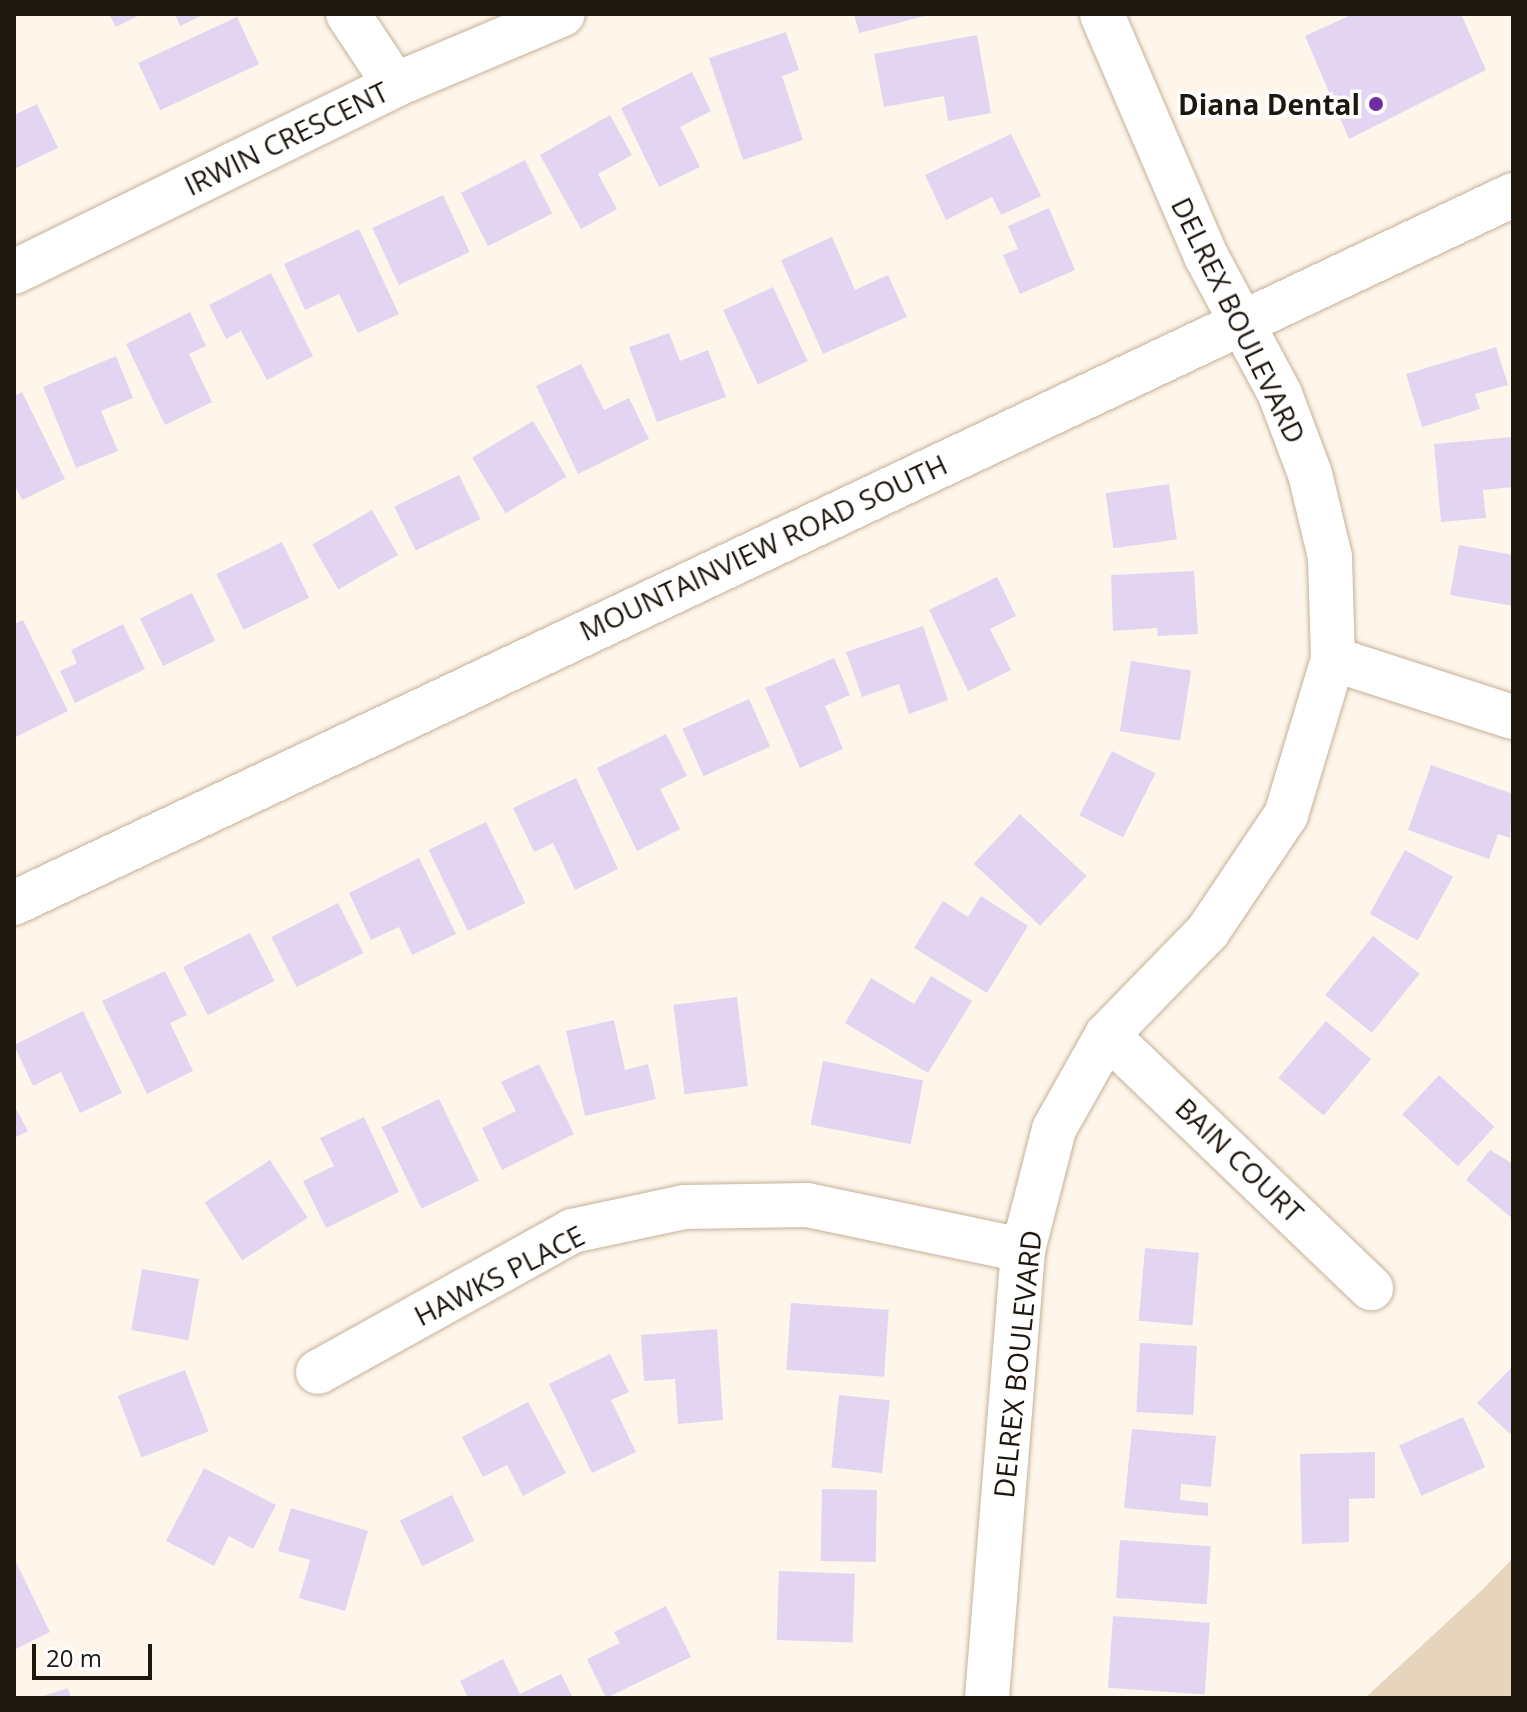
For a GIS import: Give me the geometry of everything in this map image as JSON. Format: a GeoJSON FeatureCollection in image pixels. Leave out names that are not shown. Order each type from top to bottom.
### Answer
{"type":"FeatureCollection","features":[{"type":"Feature","properties":{"kind":"street"},"geometry":{"type":"LineString","coordinates":[[348,14],[395,85]]}},
{"type":"Feature","properties":{"kind":"street","name":"IRWIN CRESCENT"},"geometry":{"type":"LineString","coordinates":[[14,272],[395,85],[563,14]]}},
{"type":"Feature","properties":{"kind":"street","name":"DELREX BOULEVARD"},"geometry":{"type":"LineString","coordinates":[[987,1698],[1023,1250],[1054,1129],[1107,1035],[1208,931],[1286,815],[1333,659],[1330,557],[1310,474],[1280,394],[1173,183],[1102,14]]}},
{"type":"Feature","properties":{"kind":"street","name":"MOUNTAINVIEW ROAD SOUTH"},"geometry":{"type":"LineString","coordinates":[[14,903],[1513,195]]}},
{"type":"Feature","properties":{"kind":"street"},"geometry":{"type":"LineString","coordinates":[[1333,659],[1513,717]]}},
{"type":"Feature","properties":{"kind":"street","name":"BAIN COURT"},"geometry":{"type":"LineString","coordinates":[[1107,1035],[1371,1288]]}},
{"type":"Feature","properties":{"kind":"street","name":"HAWKS PLACE"},"geometry":{"type":"LineString","coordinates":[[318,1372],[572,1231],[684,1207],[807,1205],[1023,1250]]}},
{"type":"Feature","properties":{"kind":"shaded area"},"geometry":{"type":"Polygon","coordinates":[[[1513,1558],[1513,1698],[1365,1698],[1483,1589],[1513,1558]]]}},
{"type":"Feature","properties":{"kind":"building"},"geometry":{"type":"Polygon","coordinates":[[[109,14],[142,14],[116,27],[109,14]]]}},
{"type":"Feature","properties":{"kind":"building"},"geometry":{"type":"Polygon","coordinates":[[[175,14],[205,14],[180,26],[175,14]]]}},
{"type":"Feature","properties":{"kind":"building"},"geometry":{"type":"Polygon","coordinates":[[[854,14],[929,14],[929,15],[859,33],[854,14]]]}},
{"type":"Feature","properties":{"kind":"building","name":"Diana Dental"},"geometry":{"type":"Polygon","coordinates":[[[1353,14],[1461,14],[1486,70],[1349,139],[1305,36],[1353,14]]]}},
{"type":"Feature","properties":{"kind":"building"},"geometry":{"type":"Polygon","coordinates":[[[237,17],[259,64],[160,110],[138,63],[237,17]]]}},
{"type":"Feature","properties":{"kind":"building"},"geometry":{"type":"Polygon","coordinates":[[[786,32],[799,70],[782,76],[803,140],[743,160],[709,58],[786,32]]]}},
{"type":"Feature","properties":{"kind":"building"},"geometry":{"type":"Polygon","coordinates":[[[977,35],[991,113],[948,121],[944,96],[884,107],[874,54],[977,35]]]}},
{"type":"Feature","properties":{"kind":"building"},"geometry":{"type":"Polygon","coordinates":[[[692,72],[711,111],[680,127],[700,167],[659,187],[621,108],[692,72]]]}},
{"type":"Feature","properties":{"kind":"building"},"geometry":{"type":"Polygon","coordinates":[[[37,104],[58,148],[14,169],[14,115],[37,104]]]}},
{"type":"Feature","properties":{"kind":"building"},"geometry":{"type":"Polygon","coordinates":[[[610,115],[632,155],[598,174],[617,209],[581,229],[540,155],[610,115]]]}},
{"type":"Feature","properties":{"kind":"building"},"geometry":{"type":"Polygon","coordinates":[[[1011,134],[1041,196],[1001,215],[992,197],[946,220],[925,175],[1011,134]]]}},
{"type":"Feature","properties":{"kind":"building"},"geometry":{"type":"Polygon","coordinates":[[[525,160],[552,213],[488,246],[461,193],[525,160]]]}},
{"type":"Feature","properties":{"kind":"building"},"geometry":{"type":"Polygon","coordinates":[[[443,195],[470,252],[399,285],[372,228],[443,195]]]}},
{"type":"Feature","properties":{"kind":"building"},"geometry":{"type":"Polygon","coordinates":[[[1049,208],[1075,270],[1020,294],[1003,255],[1018,249],[1008,226],[1049,208]]]}},
{"type":"Feature","properties":{"kind":"building"},"geometry":{"type":"Polygon","coordinates":[[[359,229],[399,314],[358,333],[339,294],[305,310],[284,264],[359,229]]]}},
{"type":"Feature","properties":{"kind":"building"},"geometry":{"type":"Polygon","coordinates":[[[832,237],[855,290],[888,275],[907,317],[823,354],[781,260],[832,237]]]}},
{"type":"Feature","properties":{"kind":"building"},"geometry":{"type":"Polygon","coordinates":[[[271,273],[313,356],[267,380],[241,331],[226,339],[209,305],[271,273]]]}},
{"type":"Feature","properties":{"kind":"building"},"geometry":{"type":"Polygon","coordinates":[[[773,287],[808,361],[758,385],[723,310],[773,287]]]}},
{"type":"Feature","properties":{"kind":"building"},"geometry":{"type":"Polygon","coordinates":[[[190,312],[206,346],[189,354],[212,402],[165,425],[126,344],[190,312]]]}},
{"type":"Feature","properties":{"kind":"building"},"geometry":{"type":"Polygon","coordinates":[[[669,333],[680,361],[708,350],[726,397],[657,422],[629,347],[669,333]]]}},
{"type":"Feature","properties":{"kind":"building"},"geometry":{"type":"Polygon","coordinates":[[[1496,347],[1508,385],[1475,394],[1480,409],[1422,427],[1406,374],[1496,347]]]}},
{"type":"Feature","properties":{"kind":"building"},"geometry":{"type":"Polygon","coordinates":[[[116,356],[133,398],[101,411],[118,451],[76,468],[43,387],[116,356]]]}},
{"type":"Feature","properties":{"kind":"building"},"geometry":{"type":"Polygon","coordinates":[[[581,364],[604,410],[629,398],[649,439],[578,474],[536,386],[581,364]]]}},
{"type":"Feature","properties":{"kind":"building"},"geometry":{"type":"Polygon","coordinates":[[[22,392],[65,479],[22,500],[14,484],[14,396],[22,392]]]}},
{"type":"Feature","properties":{"kind":"building"},"geometry":{"type":"Polygon","coordinates":[[[533,421],[566,477],[506,513],[472,458],[533,421]]]}},
{"type":"Feature","properties":{"kind":"building"},"geometry":{"type":"Polygon","coordinates":[[[1513,437],[1513,487],[1483,490],[1486,518],[1441,522],[1434,444],[1513,437]]]}},
{"type":"Feature","properties":{"kind":"building"},"geometry":{"type":"Polygon","coordinates":[[[459,475],[480,519],[416,551],[394,507],[459,475]]]}},
{"type":"Feature","properties":{"kind":"building"},"geometry":{"type":"Polygon","coordinates":[[[1169,484],[1177,539],[1113,548],[1106,493],[1169,484]]]}},
{"type":"Feature","properties":{"kind":"building"},"geometry":{"type":"Polygon","coordinates":[[[372,510],[398,555],[338,590],[312,544],[372,510]]]}},
{"type":"Feature","properties":{"kind":"building"},"geometry":{"type":"Polygon","coordinates":[[[282,542],[309,598],[244,630],[216,574],[282,542]]]}},
{"type":"Feature","properties":{"kind":"building"},"geometry":{"type":"Polygon","coordinates":[[[1459,545],[1513,555],[1513,606],[1450,595],[1459,545]]]}},
{"type":"Feature","properties":{"kind":"building"},"geometry":{"type":"Polygon","coordinates":[[[1194,571],[1198,634],[1158,636],[1157,628],[1113,631],[1111,575],[1194,571]]]}},
{"type":"Feature","properties":{"kind":"building"},"geometry":{"type":"Polygon","coordinates":[[[997,577],[1016,616],[990,629],[1011,670],[968,691],[929,610],[997,577]]]}},
{"type":"Feature","properties":{"kind":"building"},"geometry":{"type":"Polygon","coordinates":[[[192,593],[215,641],[163,666],[140,618],[192,593]]]}},
{"type":"Feature","properties":{"kind":"building"},"geometry":{"type":"Polygon","coordinates":[[[23,620],[68,711],[14,738],[14,624],[23,620]]]}},
{"type":"Feature","properties":{"kind":"building"},"geometry":{"type":"Polygon","coordinates":[[[123,624],[145,669],[75,703],[60,671],[77,663],[71,650],[123,624]]]}},
{"type":"Feature","properties":{"kind":"building"},"geometry":{"type":"Polygon","coordinates":[[[923,626],[948,700],[909,714],[899,684],[862,697],[846,652],[923,626]]]}},
{"type":"Feature","properties":{"kind":"building"},"geometry":{"type":"Polygon","coordinates":[[[834,658],[850,695],[825,706],[843,749],[800,768],[765,688],[834,658]]]}},
{"type":"Feature","properties":{"kind":"building"},"geometry":{"type":"Polygon","coordinates":[[[1131,661],[1191,671],[1180,741],[1120,731],[1131,661]]]}},
{"type":"Feature","properties":{"kind":"building"},"geometry":{"type":"Polygon","coordinates":[[[749,699],[770,747],[703,776],[682,729],[749,699]]]}},
{"type":"Feature","properties":{"kind":"building"},"geometry":{"type":"Polygon","coordinates":[[[666,734],[687,776],[660,789],[680,829],[637,851],[597,768],[666,734]]]}},
{"type":"Feature","properties":{"kind":"building"},"geometry":{"type":"Polygon","coordinates":[[[1112,751],[1156,773],[1123,837],[1079,815],[1112,751]]]}},
{"type":"Feature","properties":{"kind":"building"},"geometry":{"type":"Polygon","coordinates":[[[1431,765],[1513,794],[1510,838],[1498,834],[1489,859],[1408,830],[1431,765]]]}},
{"type":"Feature","properties":{"kind":"building"},"geometry":{"type":"Polygon","coordinates":[[[576,778],[618,869],[575,890],[553,843],[534,852],[513,808],[576,778]]]}},
{"type":"Feature","properties":{"kind":"building"},"geometry":{"type":"Polygon","coordinates":[[[1020,814],[1087,876],[1040,926],[974,864],[1020,814]]]}},
{"type":"Feature","properties":{"kind":"building"},"geometry":{"type":"Polygon","coordinates":[[[486,822],[525,903],[468,931],[428,850],[486,822]]]}},
{"type":"Feature","properties":{"kind":"building"},"geometry":{"type":"Polygon","coordinates":[[[1405,850],[1453,877],[1418,941],[1370,914],[1405,850]]]}},
{"type":"Feature","properties":{"kind":"building"},"geometry":{"type":"Polygon","coordinates":[[[419,858],[456,934],[412,955],[399,927],[371,940],[349,893],[419,858]]]}},
{"type":"Feature","properties":{"kind":"building"},"geometry":{"type":"Polygon","coordinates":[[[981,896],[1028,926],[987,993],[914,948],[943,901],[968,917],[981,896]]]}},
{"type":"Feature","properties":{"kind":"building"},"geometry":{"type":"Polygon","coordinates":[[[338,903],[363,953],[297,987],[271,937],[338,903]]]}},
{"type":"Feature","properties":{"kind":"building"},"geometry":{"type":"Polygon","coordinates":[[[250,933],[275,981],[208,1015],[183,967],[250,933]]]}},
{"type":"Feature","properties":{"kind":"building"},"geometry":{"type":"Polygon","coordinates":[[[1373,936],[1420,974],[1372,1033],[1325,995],[1373,936]]]}},
{"type":"Feature","properties":{"kind":"building"},"geometry":{"type":"Polygon","coordinates":[[[165,971],[187,1015],[170,1023],[193,1071],[147,1094],[102,1001],[165,971]]]}},
{"type":"Feature","properties":{"kind":"building"},"geometry":{"type":"Polygon","coordinates":[[[931,976],[972,1001],[928,1073],[845,1023],[871,978],[914,1004],[931,976]]]}},
{"type":"Feature","properties":{"kind":"building"},"geometry":{"type":"Polygon","coordinates":[[[737,997],[748,1086],[684,1094],[673,1005],[737,997]]]}},
{"type":"Feature","properties":{"kind":"building"},"geometry":{"type":"Polygon","coordinates":[[[83,1011],[122,1093],[80,1113],[61,1072],[33,1086],[14,1045],[83,1011]]]}},
{"type":"Feature","properties":{"kind":"building"},"geometry":{"type":"Polygon","coordinates":[[[614,1020],[625,1070],[648,1064],[656,1099],[585,1116],[566,1031],[614,1020]]]}},
{"type":"Feature","properties":{"kind":"building"},"geometry":{"type":"Polygon","coordinates":[[[1326,1021],[1371,1059],[1324,1116],[1278,1078],[1326,1021]]]}},
{"type":"Feature","properties":{"kind":"building"},"geometry":{"type":"Polygon","coordinates":[[[823,1061],[923,1080],[911,1144],[811,1125],[823,1061]]]}},
{"type":"Feature","properties":{"kind":"building"},"geometry":{"type":"Polygon","coordinates":[[[539,1064],[574,1134],[502,1170],[482,1128],[516,1111],[501,1082],[539,1064]]]}},
{"type":"Feature","properties":{"kind":"building"},"geometry":{"type":"Polygon","coordinates":[[[1439,1075],[1495,1127],[1458,1166],[1402,1114],[1439,1075]]]}},
{"type":"Feature","properties":{"kind":"building"},"geometry":{"type":"Polygon","coordinates":[[[439,1099],[479,1181],[421,1209],[381,1127],[439,1099]]]}},
{"type":"Feature","properties":{"kind":"building"},"geometry":{"type":"Polygon","coordinates":[[[14,1105],[28,1131],[14,1138],[14,1105]]]}},
{"type":"Feature","properties":{"kind":"building"},"geometry":{"type":"Polygon","coordinates":[[[364,1117],[399,1192],[326,1228],[303,1181],[334,1166],[320,1138],[364,1117]]]}},
{"type":"Feature","properties":{"kind":"building"},"geometry":{"type":"Polygon","coordinates":[[[1490,1150],[1513,1164],[1513,1219],[1466,1180],[1490,1150]]]}},
{"type":"Feature","properties":{"kind":"building"},"geometry":{"type":"Polygon","coordinates":[[[270,1160],[308,1218],[242,1260],[205,1202],[270,1160]]]}},
{"type":"Feature","properties":{"kind":"building"},"geometry":{"type":"Polygon","coordinates":[[[1145,1248],[1199,1253],[1192,1325],[1139,1321],[1145,1248]]]}},
{"type":"Feature","properties":{"kind":"building"},"geometry":{"type":"Polygon","coordinates":[[[142,1269],[199,1279],[188,1340],[131,1330],[142,1269]]]}},
{"type":"Feature","properties":{"kind":"building"},"geometry":{"type":"Polygon","coordinates":[[[791,1303],[889,1310],[884,1377],[786,1370],[791,1303]]]}},
{"type":"Feature","properties":{"kind":"building"},"geometry":{"type":"Polygon","coordinates":[[[717,1329],[723,1420],[678,1424],[675,1379],[644,1381],[641,1335],[717,1329]]]}},
{"type":"Feature","properties":{"kind":"building"},"geometry":{"type":"Polygon","coordinates":[[[1140,1343],[1197,1346],[1193,1415],[1136,1412],[1140,1343]]]}},
{"type":"Feature","properties":{"kind":"building"},"geometry":{"type":"Polygon","coordinates":[[[610,1354],[629,1392],[611,1400],[636,1452],[592,1473],[549,1384],[610,1354]]]}},
{"type":"Feature","properties":{"kind":"building"},"geometry":{"type":"Polygon","coordinates":[[[1513,1366],[1513,1430],[1510,1434],[1477,1403],[1513,1366]]]}},
{"type":"Feature","properties":{"kind":"building"},"geometry":{"type":"Polygon","coordinates":[[[185,1370],[209,1432],[141,1457],[118,1396],[185,1370]]]}},
{"type":"Feature","properties":{"kind":"building"},"geometry":{"type":"Polygon","coordinates":[[[839,1395],[890,1400],[882,1473],[831,1468],[839,1395]]]}},
{"type":"Feature","properties":{"kind":"building"},"geometry":{"type":"Polygon","coordinates":[[[528,1402],[566,1473],[523,1496],[507,1465],[483,1477],[462,1437],[528,1402]]]}},
{"type":"Feature","properties":{"kind":"building"},"geometry":{"type":"Polygon","coordinates":[[[1463,1417],[1485,1467],[1421,1496],[1399,1445],[1463,1417]]]}},
{"type":"Feature","properties":{"kind":"building"},"geometry":{"type":"Polygon","coordinates":[[[1132,1429],[1216,1436],[1211,1487],[1181,1484],[1180,1500],[1208,1503],[1208,1516],[1124,1508],[1132,1429]]]}},
{"type":"Feature","properties":{"kind":"building"},"geometry":{"type":"Polygon","coordinates":[[[1375,1452],[1375,1498],[1349,1499],[1349,1542],[1302,1544],[1300,1454],[1375,1452]]]}},
{"type":"Feature","properties":{"kind":"building"},"geometry":{"type":"Polygon","coordinates":[[[204,1468],[276,1505],[253,1549],[229,1536],[214,1566],[166,1541],[204,1468]]]}},
{"type":"Feature","properties":{"kind":"building"},"geometry":{"type":"Polygon","coordinates":[[[822,1489],[877,1490],[876,1562],[821,1561],[822,1489]]]}},
{"type":"Feature","properties":{"kind":"building"},"geometry":{"type":"Polygon","coordinates":[[[452,1495],[474,1541],[422,1566],[400,1520],[452,1495]]]}},
{"type":"Feature","properties":{"kind":"building"},"geometry":{"type":"Polygon","coordinates":[[[291,1508],[368,1531],[345,1611],[299,1598],[310,1560],[278,1551],[291,1508]]]}},
{"type":"Feature","properties":{"kind":"building"},"geometry":{"type":"Polygon","coordinates":[[[1120,1540],[1211,1546],[1207,1604],[1116,1598],[1120,1540]]]}},
{"type":"Feature","properties":{"kind":"building"},"geometry":{"type":"Polygon","coordinates":[[[14,1558],[50,1632],[14,1650],[14,1558]]]}},
{"type":"Feature","properties":{"kind":"building"},"geometry":{"type":"Polygon","coordinates":[[[779,1571],[855,1574],[853,1643],[777,1640],[779,1571]]]}},
{"type":"Feature","properties":{"kind":"building"},"geometry":{"type":"Polygon","coordinates":[[[666,1606],[691,1657],[606,1698],[587,1659],[620,1643],[614,1632],[666,1606]]]}},
{"type":"Feature","properties":{"kind":"building"},"geometry":{"type":"Polygon","coordinates":[[[1113,1616],[1210,1623],[1205,1695],[1108,1688],[1113,1616]]]}},
{"type":"Feature","properties":{"kind":"building"},"geometry":{"type":"Polygon","coordinates":[[[503,1659],[520,1694],[561,1674],[573,1698],[468,1698],[460,1681],[503,1659]]]}},
{"type":"Feature","properties":{"kind":"building"},"geometry":{"type":"Polygon","coordinates":[[[68,1688],[71,1698],[40,1698],[40,1697],[68,1688]]]}},
{"type":"Feature","properties":{"kind":"place","name":"Diana Dental"},"geometry":{"type":"Point","coordinates":[1376,104]}}]}
